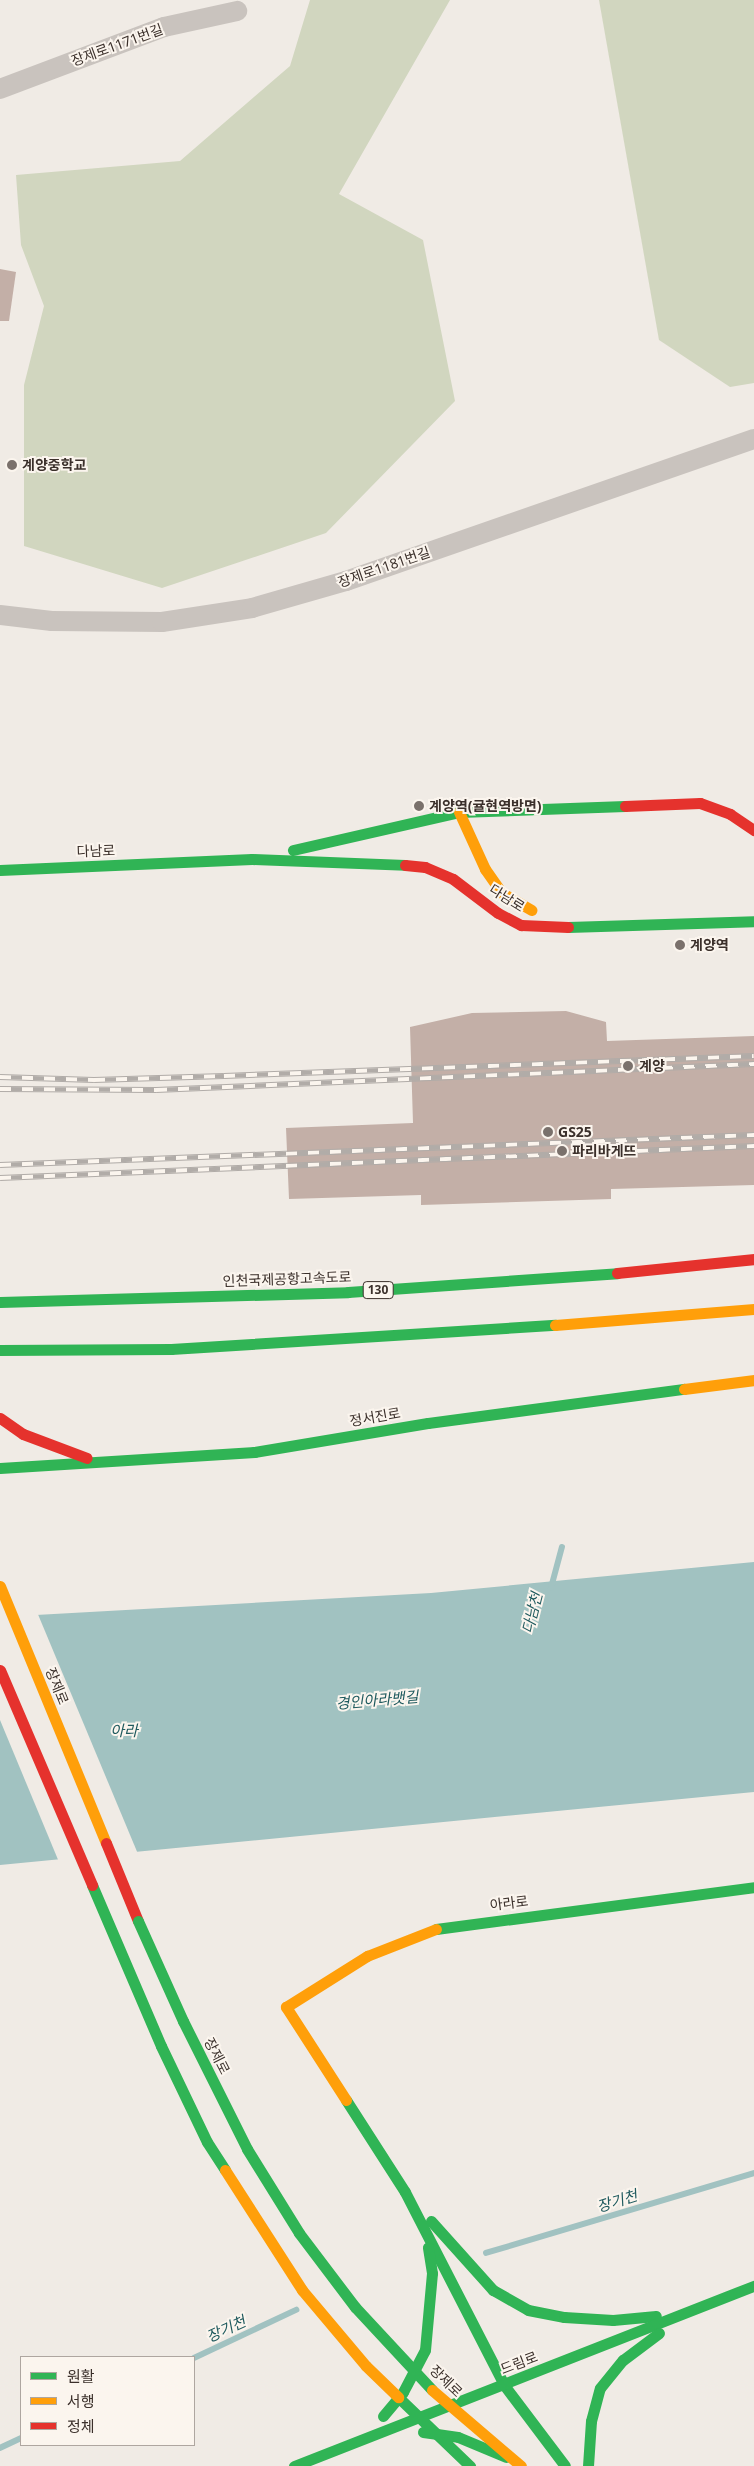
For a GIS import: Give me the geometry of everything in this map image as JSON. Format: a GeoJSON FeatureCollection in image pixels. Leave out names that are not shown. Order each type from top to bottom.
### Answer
{"type":"FeatureCollection","features":[{"type":"Feature","properties":{"kind":"main road","name":"다남로"},"geometry":{"type":"LineString","coordinates":[[252,859],[459,812],[700,803],[730,814],[754,830]]}},
{"type":"Feature","properties":{"kind":"main road","name":"다남로"},"geometry":{"type":"LineString","coordinates":[[459,812],[485,869],[502,893],[529,910],[543,911]]}},
{"type":"Feature","properties":{"kind":"main road","name":"다남로"},"geometry":{"type":"LineString","coordinates":[[0,870],[252,859],[388,863],[425,867],[453,879],[498,913],[521,925],[539,928],[752,921]]}},
{"type":"Feature","properties":{"kind":"main road","name":"인천국제공항고속도로"},"geometry":{"type":"LineString","coordinates":[[0,1302],[348,1292],[603,1274],[754,1259]]}},
{"type":"Feature","properties":{"kind":"main road"},"geometry":{"type":"LineString","coordinates":[[0,1350],[171,1349],[399,1337],[754,1309]]}},
{"type":"Feature","properties":{"kind":"main road","name":"정서진로"},"geometry":{"type":"LineString","coordinates":[[0,1468],[254,1452],[428,1423],[754,1380]]}},
{"type":"Feature","properties":{"kind":"main road"},"geometry":{"type":"LineString","coordinates":[[0,1418],[23,1434],[98,1462]]}},
{"type":"Feature","properties":{"kind":"main road","name":"장제로"},"geometry":{"type":"LineString","coordinates":[[0,1586],[138,1921],[182,2021],[247,2149],[300,2233],[355,2306],[426,2385],[522,2466]]}},
{"type":"Feature","properties":{"kind":"main road"},"geometry":{"type":"LineString","coordinates":[[0,1670],[161,2046],[222,2166],[302,2290],[366,2366],[470,2466]]}},
{"type":"Feature","properties":{"kind":"main road","name":"아라로"},"geometry":{"type":"LineString","coordinates":[[405,2192],[286,2007],[367,1956],[442,1926],[754,1887]]}},
{"type":"Feature","properties":{"kind":"main road"},"geometry":{"type":"LineString","coordinates":[[405,2192],[504,2385],[565,2466]]}},
{"type":"Feature","properties":{"kind":"main road"},"geometry":{"type":"LineString","coordinates":[[405,2192],[493,2290],[528,2310],[564,2317],[613,2320],[686,2313]]}},
{"type":"Feature","properties":{"kind":"main road"},"geometry":{"type":"LineString","coordinates":[[364,2438],[403,2392],[425,2350],[432,2273],[426,2234]]}},
{"type":"Feature","properties":{"kind":"main road","name":"드림로"},"geometry":{"type":"LineString","coordinates":[[294,2466],[754,2286]]}},
{"type":"Feature","properties":{"kind":"main road"},"geometry":{"type":"LineString","coordinates":[[588,2466],[591,2421],[600,2388],[624,2360],[686,2313]]}},
{"type":"Feature","properties":{"kind":"main road"},"geometry":{"type":"LineString","coordinates":[[364,2438],[421,2432],[458,2437],[492,2449],[522,2466]]}},
{"type":"Feature","properties":{"kind":"street","name":"장제로1171번길"},"geometry":{"type":"LineString","coordinates":[[0,89],[164,27],[237,10]]}},
{"type":"Feature","properties":{"kind":"street","name":"장제로1181번길"},"geometry":{"type":"LineString","coordinates":[[0,615],[52,621],[162,622],[252,608],[346,581],[754,439]]}},
{"type":"Feature","properties":{"kind":"green space"},"geometry":{"type":"Polygon","coordinates":[[[310,0],[450,0],[339,194],[423,240],[455,401],[326,533],[162,588],[24,546],[24,385],[44,306],[21,245],[16,175],[180,161],[290,66],[310,0]]]}},
{"type":"Feature","properties":{"kind":"green space"},"geometry":{"type":"Polygon","coordinates":[[[599,0],[754,0],[754,383],[730,387],[659,340],[599,0]]]}},
{"type":"Feature","properties":{"kind":"water","name":"아라"},"geometry":{"type":"Polygon","coordinates":[[[754,1562],[754,1792],[0,1865],[0,1617],[431,1593],[754,1562]]]}},
{"type":"Feature","properties":{"kind":"pier"},"geometry":{"type":"Polygon","coordinates":[[[37,1612],[138,1854],[59,1862],[0,1720],[0,1614],[37,1612]]]}},
{"type":"Feature","properties":{"kind":"building"},"geometry":{"type":"Polygon","coordinates":[[[0,269],[16,272],[9,321],[0,321],[0,269]]]}},
{"type":"Feature","properties":{"kind":"building"},"geometry":{"type":"Polygon","coordinates":[[[566,1011],[606,1022],[607,1041],[754,1036],[754,1185],[611,1189],[611,1199],[421,1205],[421,1195],[289,1199],[286,1128],[413,1123],[410,1027],[472,1013],[566,1011]]]}},
{"type":"Feature","properties":{"kind":"waterway","name":"다남천"},"geometry":{"type":"LineString","coordinates":[[551,1588],[562,1547]]}},
{"type":"Feature","properties":{"kind":"waterway","name":"장기천"},"geometry":{"type":"LineString","coordinates":[[486,2253],[754,2173]]}},
{"type":"Feature","properties":{"kind":"waterway","name":"장기천"},"geometry":{"type":"LineString","coordinates":[[195,2358],[296,2310]]}},
{"type":"Feature","properties":{"kind":"waterway","name":"장기천"},"geometry":{"type":"LineString","coordinates":[[0,2448],[20,2438]]}},
{"type":"Feature","properties":{"kind":"railway"},"geometry":{"type":"LineString","coordinates":[[0,1077],[94,1080],[754,1056]]}},
{"type":"Feature","properties":{"kind":"railway"},"geometry":{"type":"LineString","coordinates":[[0,1089],[156,1090],[754,1064]]}},
{"type":"Feature","properties":{"kind":"railway"},"geometry":{"type":"LineString","coordinates":[[0,1165],[754,1135]]}},
{"type":"Feature","properties":{"kind":"railway"},"geometry":{"type":"LineString","coordinates":[[0,1178],[754,1146]]}},
{"type":"Feature","properties":{"kind":"traffic: fast"},"geometry":{"type":"LineString","coordinates":[[293,850],[459,812],[625,806]]}},
{"type":"Feature","properties":{"kind":"traffic: fast"},"geometry":{"type":"LineString","coordinates":[[0,870],[252,859],[405,865]]}},
{"type":"Feature","properties":{"kind":"traffic: fast"},"geometry":{"type":"LineString","coordinates":[[568,927],[754,921]]}},
{"type":"Feature","properties":{"kind":"traffic: fast"},"geometry":{"type":"LineString","coordinates":[[0,1302],[348,1292],[617,1273]]}},
{"type":"Feature","properties":{"kind":"traffic: fast"},"geometry":{"type":"LineString","coordinates":[[0,1350],[171,1349],[555,1325]]}},
{"type":"Feature","properties":{"kind":"traffic: fast"},"geometry":{"type":"LineString","coordinates":[[0,1468],[254,1452],[428,1423],[684,1389]]}},
{"type":"Feature","properties":{"kind":"traffic: fast"},"geometry":{"type":"LineString","coordinates":[[92,1885],[161,2046],[207,2142],[225,2170]]}},
{"type":"Feature","properties":{"kind":"traffic: fast"},"geometry":{"type":"LineString","coordinates":[[436,1929],[754,1887]]}},
{"type":"Feature","properties":{"kind":"traffic: fast"},"geometry":{"type":"LineString","coordinates":[[138,1921],[183,2021],[247,2149],[299,2233],[355,2307],[432,2390]]}},
{"type":"Feature","properties":{"kind":"traffic: fast"},"geometry":{"type":"LineString","coordinates":[[346,2100],[405,2192],[504,2385],[565,2466]]}},
{"type":"Feature","properties":{"kind":"traffic: fast"},"geometry":{"type":"LineString","coordinates":[[431,2221],[493,2290],[528,2310],[564,2317],[613,2320],[656,2316]]}},
{"type":"Feature","properties":{"kind":"traffic: fast"},"geometry":{"type":"LineString","coordinates":[[383,2416],[403,2392],[425,2350],[432,2273],[428,2247]]}},
{"type":"Feature","properties":{"kind":"traffic: fast"},"geometry":{"type":"LineString","coordinates":[[294,2466],[754,2286]]}},
{"type":"Feature","properties":{"kind":"traffic: fast"},"geometry":{"type":"LineString","coordinates":[[588,2466],[591,2421],[600,2388],[623,2360],[659,2333]]}},
{"type":"Feature","properties":{"kind":"traffic: fast"},"geometry":{"type":"LineString","coordinates":[[398,2397],[470,2466]]}},
{"type":"Feature","properties":{"kind":"traffic: fast"},"geometry":{"type":"LineString","coordinates":[[423,2432],[458,2437],[506,2457]]}},
{"type":"Feature","properties":{"kind":"traffic: slow"},"geometry":{"type":"LineString","coordinates":[[459,812],[485,869],[502,893],[531,910]]}},
{"type":"Feature","properties":{"kind":"traffic: slow"},"geometry":{"type":"LineString","coordinates":[[555,1325],[754,1309]]}},
{"type":"Feature","properties":{"kind":"traffic: slow"},"geometry":{"type":"LineString","coordinates":[[684,1389],[754,1380]]}},
{"type":"Feature","properties":{"kind":"traffic: slow"},"geometry":{"type":"LineString","coordinates":[[0,1586],[106,1843]]}},
{"type":"Feature","properties":{"kind":"traffic: slow"},"geometry":{"type":"LineString","coordinates":[[346,2100],[286,2007],[367,1956],[436,1929]]}},
{"type":"Feature","properties":{"kind":"traffic: slow"},"geometry":{"type":"LineString","coordinates":[[225,2170],[302,2290],[366,2366],[398,2397]]}},
{"type":"Feature","properties":{"kind":"traffic: slow"},"geometry":{"type":"LineString","coordinates":[[432,2390],[521,2466]]}},
{"type":"Feature","properties":{"kind":"traffic: jam"},"geometry":{"type":"LineString","coordinates":[[625,806],[700,803],[730,814],[754,830]]}},
{"type":"Feature","properties":{"kind":"traffic: jam"},"geometry":{"type":"LineString","coordinates":[[405,865],[425,867],[453,879],[498,913],[521,925],[568,927]]}},
{"type":"Feature","properties":{"kind":"traffic: jam"},"geometry":{"type":"LineString","coordinates":[[617,1273],[754,1259]]}},
{"type":"Feature","properties":{"kind":"traffic: jam"},"geometry":{"type":"LineString","coordinates":[[0,1418],[23,1434],[87,1458]]}},
{"type":"Feature","properties":{"kind":"traffic: jam"},"geometry":{"type":"LineString","coordinates":[[0,1670],[92,1885]]}},
{"type":"Feature","properties":{"kind":"traffic: jam"},"geometry":{"type":"LineString","coordinates":[[106,1843],[138,1921]]}},
{"type":"Feature","properties":{"kind":"place","name":"계양중학교"},"geometry":{"type":"Point","coordinates":[12,465]}},
{"type":"Feature","properties":{"kind":"place","name":"계양역(귤현역방면)"},"geometry":{"type":"Point","coordinates":[419,806]}},
{"type":"Feature","properties":{"kind":"place","name":"계양역"},"geometry":{"type":"Point","coordinates":[680,945]}},
{"type":"Feature","properties":{"kind":"place","name":"계양"},"geometry":{"type":"Point","coordinates":[628,1066]}},
{"type":"Feature","properties":{"kind":"place","name":"GS25"},"geometry":{"type":"Point","coordinates":[548,1132]}},
{"type":"Feature","properties":{"kind":"place","name":"파리바게뜨"},"geometry":{"type":"Point","coordinates":[562,1151]}},
{"type":"Feature","properties":{"kind":"water label","name":"경인아라뱃길"},"geometry":{"type":"Point","coordinates":[377,1700]}}]}
